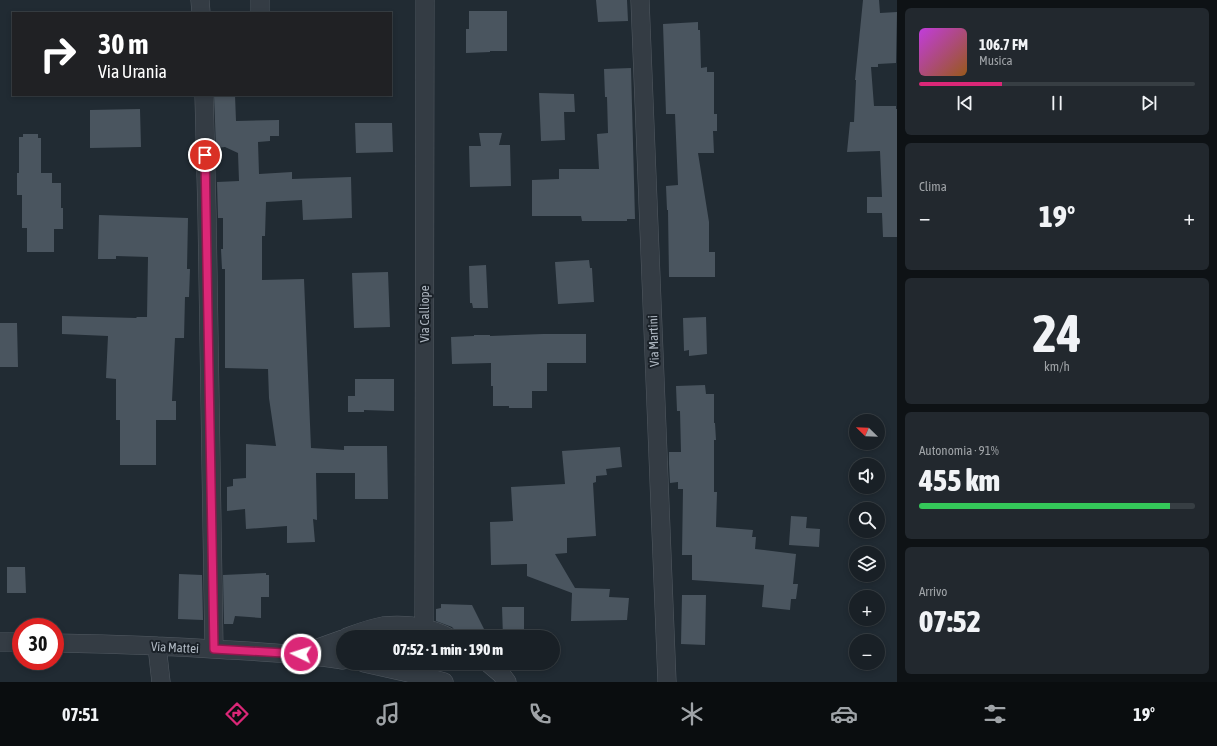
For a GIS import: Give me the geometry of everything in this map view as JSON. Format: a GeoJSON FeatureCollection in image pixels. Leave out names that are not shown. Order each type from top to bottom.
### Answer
{"type":"FeatureCollection","features":[{"type":"Feature","properties":{"kind":"street"},"geometry":{"type":"LineString","coordinates":[[200,0],[201,12]]}},
{"type":"Feature","properties":{"kind":"street"},"geometry":{"type":"LineString","coordinates":[[260,0],[260,12]]}},
{"type":"Feature","properties":{"kind":"street","name":"Via Calliope"},"geometry":{"type":"LineString","coordinates":[[424,629],[425,0]]}},
{"type":"Feature","properties":{"kind":"street","name":"Via Martini"},"geometry":{"type":"LineString","coordinates":[[640,0],[667,682]]}},
{"type":"Feature","properties":{"kind":"street"},"geometry":{"type":"LineString","coordinates":[[204,96],[214,649]]}},
{"type":"Feature","properties":{"kind":"street"},"geometry":{"type":"LineString","coordinates":[[370,630],[383,626],[405,626],[428,630]]}},
{"type":"Feature","properties":{"kind":"street"},"geometry":{"type":"LineString","coordinates":[[301,654],[336,641]]}},
{"type":"Feature","properties":{"kind":"street"},"geometry":{"type":"LineString","coordinates":[[0,642],[12,642]]}},
{"type":"Feature","properties":{"kind":"street","name":"Via Mattei"},"geometry":{"type":"LineString","coordinates":[[64,643],[157,646],[301,654],[336,659]]}},
{"type":"Feature","properties":{"kind":"street"},"geometry":{"type":"LineString","coordinates":[[157,646],[161,682]]}},
{"type":"Feature","properties":{"kind":"street"},"geometry":{"type":"LineString","coordinates":[[396,670],[444,682]]}},
{"type":"Feature","properties":{"kind":"street"},"geometry":{"type":"LineString","coordinates":[[496,670],[506,682]]}},
{"type":"Feature","properties":{"kind":"building"},"geometry":{"type":"Polygon","coordinates":[[[596,0],[627,0],[628,21],[598,22],[596,0]]]}},
{"type":"Feature","properties":{"kind":"building"},"geometry":{"type":"Polygon","coordinates":[[[863,0],[879,0],[880,13],[897,12],[896,63],[878,64],[878,67],[871,67],[874,106],[896,106],[897,109],[897,237],[883,237],[882,213],[867,213],[867,197],[882,197],[880,151],[847,152],[850,122],[854,122],[855,80],[863,0]]]}},
{"type":"Feature","properties":{"kind":"building"},"geometry":{"type":"Polygon","coordinates":[[[469,11],[507,11],[507,51],[466,53],[466,29],[469,29],[469,11]]]}},
{"type":"Feature","properties":{"kind":"building"},"geometry":{"type":"Polygon","coordinates":[[[698,22],[698,30],[700,30],[701,68],[707,67],[707,72],[714,72],[714,114],[717,114],[717,131],[713,131],[714,153],[698,153],[709,222],[709,252],[715,252],[715,277],[669,277],[668,210],[666,186],[678,185],[675,114],[666,114],[663,24],[698,22]]]}},
{"type":"Feature","properties":{"kind":"building"},"geometry":{"type":"Polygon","coordinates":[[[631,68],[635,219],[627,219],[627,221],[582,221],[581,216],[532,216],[532,180],[559,179],[559,169],[599,169],[597,134],[608,133],[607,97],[605,97],[604,69],[631,68]]]}},
{"type":"Feature","properties":{"kind":"building"},"geometry":{"type":"Polygon","coordinates":[[[539,93],[574,94],[575,112],[564,112],[565,140],[541,141],[539,93]]]}},
{"type":"Feature","properties":{"kind":"building"},"geometry":{"type":"Polygon","coordinates":[[[214,96],[235,96],[236,121],[279,120],[279,136],[270,136],[270,141],[258,142],[259,174],[292,172],[292,179],[351,177],[352,218],[303,220],[302,200],[266,202],[265,236],[262,236],[262,280],[304,279],[311,448],[344,450],[344,446],[387,446],[388,499],[355,499],[355,473],[316,473],[317,520],[313,519],[315,542],[287,543],[287,526],[246,529],[245,509],[227,511],[227,487],[233,486],[233,479],[246,478],[246,444],[276,446],[269,398],[268,369],[225,368],[225,269],[222,269],[221,249],[223,249],[223,218],[218,218],[217,182],[239,181],[238,153],[225,147],[216,148],[214,96]]]}},
{"type":"Feature","properties":{"kind":"building"},"geometry":{"type":"Polygon","coordinates":[[[140,109],[141,147],[90,148],[90,110],[140,109]]]}},
{"type":"Feature","properties":{"kind":"building"},"geometry":{"type":"Polygon","coordinates":[[[355,123],[392,123],[393,152],[356,153],[355,123]]]}},
{"type":"Feature","properties":{"kind":"building"},"geometry":{"type":"Polygon","coordinates":[[[479,133],[502,133],[499,145],[510,145],[511,186],[470,187],[469,146],[481,146],[479,133]]]}},
{"type":"Feature","properties":{"kind":"building"},"geometry":{"type":"Polygon","coordinates":[[[23,134],[38,134],[38,138],[41,138],[41,173],[52,173],[52,183],[61,183],[63,229],[54,229],[54,252],[27,252],[27,228],[22,228],[22,195],[17,195],[17,173],[19,173],[19,137],[23,137],[23,134]]]}},
{"type":"Feature","properties":{"kind":"building"},"geometry":{"type":"Polygon","coordinates":[[[99,215],[188,218],[187,269],[190,269],[189,297],[185,297],[184,338],[175,338],[172,401],[176,401],[176,420],[156,420],[156,465],[120,465],[120,420],[116,420],[116,379],[106,378],[108,336],[62,334],[62,316],[147,317],[148,257],[116,256],[116,259],[98,259],[99,215]]]}},
{"type":"Feature","properties":{"kind":"building"},"geometry":{"type":"Polygon","coordinates":[[[589,260],[590,268],[592,268],[594,302],[558,304],[555,262],[589,260]]]}},
{"type":"Feature","properties":{"kind":"building"},"geometry":{"type":"Polygon","coordinates":[[[486,265],[488,308],[473,308],[472,303],[470,303],[469,266],[486,265]]]}},
{"type":"Feature","properties":{"kind":"building"},"geometry":{"type":"Polygon","coordinates":[[[388,272],[390,327],[354,328],[352,273],[388,272]]]}},
{"type":"Feature","properties":{"kind":"building"},"geometry":{"type":"Polygon","coordinates":[[[706,317],[707,354],[689,356],[689,350],[684,351],[683,318],[706,317]]]}},
{"type":"Feature","properties":{"kind":"building"},"geometry":{"type":"Polygon","coordinates":[[[0,323],[17,323],[18,367],[0,367],[0,323]]]}},
{"type":"Feature","properties":{"kind":"building"},"geometry":{"type":"Polygon","coordinates":[[[586,334],[586,363],[547,363],[547,391],[532,391],[532,408],[493,406],[491,363],[452,364],[451,337],[474,335],[490,336],[586,334]]]}},
{"type":"Feature","properties":{"kind":"building"},"geometry":{"type":"Polygon","coordinates":[[[355,379],[394,379],[394,411],[364,410],[364,412],[348,412],[348,396],[355,396],[355,379]]]}},
{"type":"Feature","properties":{"kind":"building"},"geometry":{"type":"Polygon","coordinates":[[[705,385],[706,394],[714,394],[714,423],[716,440],[714,440],[714,492],[717,492],[716,527],[753,530],[752,537],[756,537],[755,549],[796,554],[793,584],[798,584],[796,599],[791,599],[790,610],[762,607],[764,585],[692,580],[692,555],[682,555],[683,489],[678,489],[678,482],[670,483],[669,464],[669,452],[681,452],[680,411],[677,411],[676,386],[705,385]]]}},
{"type":"Feature","properties":{"kind":"building"},"geometry":{"type":"Polygon","coordinates":[[[620,447],[622,467],[606,469],[607,475],[596,476],[596,482],[593,483],[596,536],[567,538],[567,553],[555,554],[575,588],[610,589],[609,597],[629,598],[627,620],[571,621],[572,593],[527,576],[527,564],[491,565],[490,522],[513,521],[511,487],[565,484],[562,451],[620,447]]]}},
{"type":"Feature","properties":{"kind":"building"},"geometry":{"type":"Polygon","coordinates":[[[791,516],[807,517],[806,528],[820,529],[819,547],[789,545],[791,516]]]}},
{"type":"Feature","properties":{"kind":"building"},"geometry":{"type":"Polygon","coordinates":[[[7,567],[25,567],[26,593],[7,593],[7,567]]]}},
{"type":"Feature","properties":{"kind":"building"},"geometry":{"type":"Polygon","coordinates":[[[266,573],[266,575],[269,575],[269,597],[261,597],[261,618],[235,616],[233,624],[224,624],[223,575],[266,573]]]}},
{"type":"Feature","properties":{"kind":"building"},"geometry":{"type":"Polygon","coordinates":[[[179,574],[202,575],[203,620],[178,619],[179,574]]]}},
{"type":"Feature","properties":{"kind":"building"},"geometry":{"type":"Polygon","coordinates":[[[682,595],[706,595],[705,645],[681,644],[682,595]]]}},
{"type":"Feature","properties":{"kind":"building"},"geometry":{"type":"Polygon","coordinates":[[[441,604],[472,605],[484,630],[454,630],[452,627],[436,621],[436,609],[441,608],[441,604]]]}},
{"type":"Feature","properties":{"kind":"building"},"geometry":{"type":"Polygon","coordinates":[[[502,607],[524,607],[524,630],[503,630],[502,607]]]}},
{"type":"Feature","properties":{"kind":"route"},"geometry":{"type":"LineString","coordinates":[[205,155],[208,246],[214,649],[301,654]]}}]}
